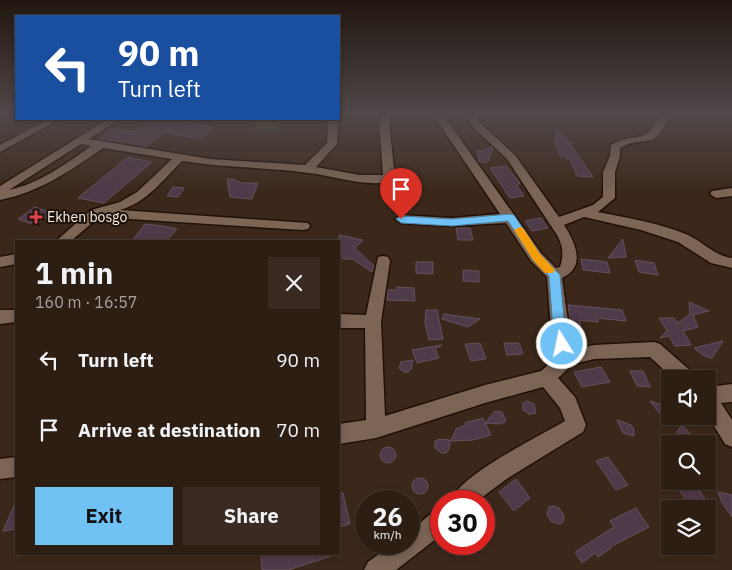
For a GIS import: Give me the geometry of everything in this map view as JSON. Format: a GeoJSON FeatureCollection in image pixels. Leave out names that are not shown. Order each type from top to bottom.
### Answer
{"type":"FeatureCollection","features":[{"type":"Feature","properties":{"kind":"street"},"geometry":{"type":"LineString","coordinates":[[0,149],[18,140]]}},
{"type":"Feature","properties":{"kind":"street"},"geometry":{"type":"LineString","coordinates":[[308,169],[332,144],[332,140]]}},
{"type":"Feature","properties":{"kind":"street"},"geometry":{"type":"LineString","coordinates":[[0,191],[81,141],[178,158],[243,166],[308,169],[354,177],[389,179],[386,140]]}},
{"type":"Feature","properties":{"kind":"street"},"geometry":{"type":"LineString","coordinates":[[455,140],[536,257],[554,275],[562,344],[552,373],[568,403],[576,425],[473,490]]}},
{"type":"Feature","properties":{"kind":"street"},"geometry":{"type":"LineString","coordinates":[[494,140],[511,157],[567,240],[571,257],[566,270],[554,275]]}},
{"type":"Feature","properties":{"kind":"street"},"geometry":{"type":"LineString","coordinates":[[556,223],[597,208],[609,198],[609,172],[616,156],[615,148],[622,142],[638,140]]}},
{"type":"Feature","properties":{"kind":"street"},"geometry":{"type":"LineString","coordinates":[[0,196],[12,194],[59,174],[101,144]]}},
{"type":"Feature","properties":{"kind":"street"},"geometry":{"type":"LineString","coordinates":[[64,240],[96,213],[124,205],[141,195],[178,158]]}},
{"type":"Feature","properties":{"kind":"street"},"geometry":{"type":"LineString","coordinates":[[716,194],[732,192]]}},
{"type":"Feature","properties":{"kind":"street"},"geometry":{"type":"LineString","coordinates":[[96,213],[303,226]]}},
{"type":"Feature","properties":{"kind":"street"},"geometry":{"type":"LineString","coordinates":[[583,213],[674,234],[694,244],[713,258],[732,263]]}},
{"type":"Feature","properties":{"kind":"street"},"geometry":{"type":"LineString","coordinates":[[401,219],[452,222],[510,218]]}},
{"type":"Feature","properties":{"kind":"street"},"geometry":{"type":"LineString","coordinates":[[0,262],[15,259]]}},
{"type":"Feature","properties":{"kind":"street"},"geometry":{"type":"LineString","coordinates":[[376,428],[373,322],[383,261]]}},
{"type":"Feature","properties":{"kind":"street"},"geometry":{"type":"LineString","coordinates":[[0,317],[15,316]]}},
{"type":"Feature","properties":{"kind":"street"},"geometry":{"type":"LineString","coordinates":[[340,321],[373,322]]}},
{"type":"Feature","properties":{"kind":"street"},"geometry":{"type":"LineString","coordinates":[[340,434],[376,428],[552,373],[568,358],[594,352],[654,349],[677,370]]}},
{"type":"Feature","properties":{"kind":"street"},"geometry":{"type":"LineString","coordinates":[[716,394],[732,393]]}},
{"type":"Feature","properties":{"kind":"street"},"geometry":{"type":"LineString","coordinates":[[716,412],[732,437]]}},
{"type":"Feature","properties":{"kind":"street"},"geometry":{"type":"LineString","coordinates":[[0,469],[15,467]]}},
{"type":"Feature","properties":{"kind":"street"},"geometry":{"type":"LineString","coordinates":[[376,570],[430,530]]}},
{"type":"Feature","properties":{"kind":"building"},"geometry":{"type":"Polygon","coordinates":[[[103,140],[155,140],[146,147],[103,140]]]}},
{"type":"Feature","properties":{"kind":"building"},"geometry":{"type":"Polygon","coordinates":[[[555,140],[567,140],[593,177],[577,176],[570,159],[567,159],[565,155],[561,157],[555,140]]]}},
{"type":"Feature","properties":{"kind":"building"},"geometry":{"type":"Polygon","coordinates":[[[492,147],[488,162],[479,162],[477,150],[482,151],[492,147]]]}},
{"type":"Feature","properties":{"kind":"building"},"geometry":{"type":"Polygon","coordinates":[[[128,157],[152,162],[104,203],[78,198],[128,157]]]}},
{"type":"Feature","properties":{"kind":"building"},"geometry":{"type":"Polygon","coordinates":[[[506,166],[520,183],[517,186],[524,196],[510,198],[490,168],[506,166]]]}},
{"type":"Feature","properties":{"kind":"building"},"geometry":{"type":"Polygon","coordinates":[[[227,179],[233,179],[241,183],[258,183],[252,199],[230,197],[227,179]]]}},
{"type":"Feature","properties":{"kind":"building"},"geometry":{"type":"Polygon","coordinates":[[[173,187],[184,188],[178,197],[167,196],[173,187]]]}},
{"type":"Feature","properties":{"kind":"building"},"geometry":{"type":"Polygon","coordinates":[[[35,207],[52,213],[35,225],[18,219],[35,207]]]}},
{"type":"Feature","properties":{"kind":"building"},"geometry":{"type":"Polygon","coordinates":[[[541,218],[548,228],[532,231],[525,221],[541,218]]]}},
{"type":"Feature","properties":{"kind":"building"},"geometry":{"type":"Polygon","coordinates":[[[145,224],[177,229],[167,240],[133,240],[145,224]]]}},
{"type":"Feature","properties":{"kind":"building"},"geometry":{"type":"Polygon","coordinates":[[[456,228],[470,228],[473,240],[458,240],[456,228]]]}},
{"type":"Feature","properties":{"kind":"building"},"geometry":{"type":"Polygon","coordinates":[[[339,235],[363,240],[355,248],[374,266],[372,272],[353,259],[343,259],[339,235]]]}},
{"type":"Feature","properties":{"kind":"building"},"geometry":{"type":"Polygon","coordinates":[[[623,239],[626,257],[608,258],[623,239]]]}},
{"type":"Feature","properties":{"kind":"building"},"geometry":{"type":"Polygon","coordinates":[[[581,259],[607,262],[610,273],[583,270],[581,259]]]}},
{"type":"Feature","properties":{"kind":"building"},"geometry":{"type":"Polygon","coordinates":[[[635,260],[654,263],[658,275],[639,272],[635,260]]]}},
{"type":"Feature","properties":{"kind":"building"},"geometry":{"type":"Polygon","coordinates":[[[416,262],[433,262],[433,274],[416,273],[416,262]]]}},
{"type":"Feature","properties":{"kind":"building"},"geometry":{"type":"Polygon","coordinates":[[[463,270],[479,271],[479,282],[463,281],[463,270]]]}},
{"type":"Feature","properties":{"kind":"building"},"geometry":{"type":"Polygon","coordinates":[[[397,287],[414,288],[415,301],[387,300],[388,290],[397,290],[397,287]]]}},
{"type":"Feature","properties":{"kind":"building"},"geometry":{"type":"Polygon","coordinates":[[[689,302],[709,311],[693,315],[698,327],[683,331],[691,345],[675,346],[669,336],[660,338],[667,331],[659,318],[674,318],[678,323],[690,314],[689,302]]]}},
{"type":"Feature","properties":{"kind":"building"},"geometry":{"type":"Polygon","coordinates":[[[568,305],[622,310],[626,321],[597,318],[598,322],[579,320],[584,339],[576,338],[572,336],[571,327],[575,319],[570,319],[568,305]]]}},
{"type":"Feature","properties":{"kind":"building"},"geometry":{"type":"Polygon","coordinates":[[[426,310],[437,310],[443,339],[429,340],[425,322],[426,310]]]}},
{"type":"Feature","properties":{"kind":"building"},"geometry":{"type":"Polygon","coordinates":[[[444,314],[480,319],[468,327],[442,319],[444,314]]]}},
{"type":"Feature","properties":{"kind":"building"},"geometry":{"type":"Polygon","coordinates":[[[723,341],[712,358],[704,356],[694,348],[723,341]]]}},
{"type":"Feature","properties":{"kind":"building"},"geometry":{"type":"Polygon","coordinates":[[[480,343],[486,359],[471,361],[465,344],[480,343]]]}},
{"type":"Feature","properties":{"kind":"building"},"geometry":{"type":"Polygon","coordinates":[[[504,343],[519,343],[523,354],[507,355],[504,343]]]}},
{"type":"Feature","properties":{"kind":"building"},"geometry":{"type":"Polygon","coordinates":[[[442,345],[435,349],[439,358],[417,363],[412,350],[442,345]]]}},
{"type":"Feature","properties":{"kind":"building"},"geometry":{"type":"Polygon","coordinates":[[[413,360],[411,369],[408,372],[404,372],[399,368],[401,362],[413,360]]]}},
{"type":"Feature","properties":{"kind":"building"},"geometry":{"type":"Polygon","coordinates":[[[601,367],[610,382],[582,387],[574,372],[601,367]]]}},
{"type":"Feature","properties":{"kind":"building"},"geometry":{"type":"Polygon","coordinates":[[[630,371],[643,371],[650,387],[637,386],[630,371]]]}},
{"type":"Feature","properties":{"kind":"building"},"geometry":{"type":"Polygon","coordinates":[[[527,401],[534,404],[536,413],[529,414],[523,410],[523,403],[527,401]]]}},
{"type":"Feature","properties":{"kind":"building"},"geometry":{"type":"Polygon","coordinates":[[[650,401],[661,404],[661,414],[650,401]]]}},
{"type":"Feature","properties":{"kind":"building"},"geometry":{"type":"Polygon","coordinates":[[[495,411],[502,412],[506,421],[501,424],[485,423],[495,411]]]}},
{"type":"Feature","properties":{"kind":"building"},"geometry":{"type":"Polygon","coordinates":[[[483,418],[491,435],[473,440],[451,441],[456,429],[466,425],[465,423],[483,418]]]}},
{"type":"Feature","properties":{"kind":"building"},"geometry":{"type":"Polygon","coordinates":[[[617,420],[631,425],[634,429],[634,436],[623,433],[617,420]]]}},
{"type":"Feature","properties":{"kind":"building"},"geometry":{"type":"Polygon","coordinates":[[[683,425],[691,435],[678,435],[677,432],[683,425]]]}},
{"type":"Feature","properties":{"kind":"building"},"geometry":{"type":"Polygon","coordinates":[[[439,439],[450,440],[449,449],[446,453],[441,453],[435,448],[435,441],[439,439]]]}},
{"type":"Feature","properties":{"kind":"building"},"geometry":{"type":"Polygon","coordinates":[[[388,447],[396,455],[388,463],[380,455],[388,447]]]}},
{"type":"Feature","properties":{"kind":"building"},"geometry":{"type":"Polygon","coordinates":[[[608,457],[628,485],[616,490],[596,461],[608,457]]]}},
{"type":"Feature","properties":{"kind":"building"},"geometry":{"type":"Polygon","coordinates":[[[420,478],[426,480],[426,492],[420,494],[420,490],[413,490],[412,486],[414,480],[420,478]]]}},
{"type":"Feature","properties":{"kind":"building"},"geometry":{"type":"Polygon","coordinates":[[[516,479],[530,498],[514,511],[499,492],[516,479]]]}},
{"type":"Feature","properties":{"kind":"building"},"geometry":{"type":"Polygon","coordinates":[[[679,490],[699,490],[705,499],[702,500],[686,500],[679,490]]]}},
{"type":"Feature","properties":{"kind":"building"},"geometry":{"type":"Polygon","coordinates":[[[718,492],[732,495],[732,517],[722,503],[718,492]]]}},
{"type":"Feature","properties":{"kind":"building"},"geometry":{"type":"Polygon","coordinates":[[[340,493],[343,493],[350,524],[340,527],[340,493]]]}},
{"type":"Feature","properties":{"kind":"building"},"geometry":{"type":"Polygon","coordinates":[[[15,503],[15,529],[3,531],[15,503]]]}},
{"type":"Feature","properties":{"kind":"building"},"geometry":{"type":"Polygon","coordinates":[[[549,507],[559,508],[564,516],[563,522],[559,524],[551,521],[547,515],[549,507]]]}},
{"type":"Feature","properties":{"kind":"building"},"geometry":{"type":"Polygon","coordinates":[[[636,508],[649,527],[610,547],[598,557],[595,553],[582,563],[575,552],[614,527],[610,521],[636,508]]]}},
{"type":"Feature","properties":{"kind":"building"},"geometry":{"type":"Polygon","coordinates":[[[261,555],[331,555],[288,570],[262,570],[261,555]]]}},
{"type":"Feature","properties":{"kind":"slow traffic"},"geometry":{"type":"LineString","coordinates":[[519,230],[536,257],[549,270]]}},
{"type":"Feature","properties":{"kind":"place","name":"Ekhen bosgo"},"geometry":{"type":"Point","coordinates":[36,217]}},
{"type":"Feature","properties":{"kind":"route"},"geometry":{"type":"LineString","coordinates":[[401,219],[452,222],[510,218],[536,257],[554,275],[562,344]]}}]}
